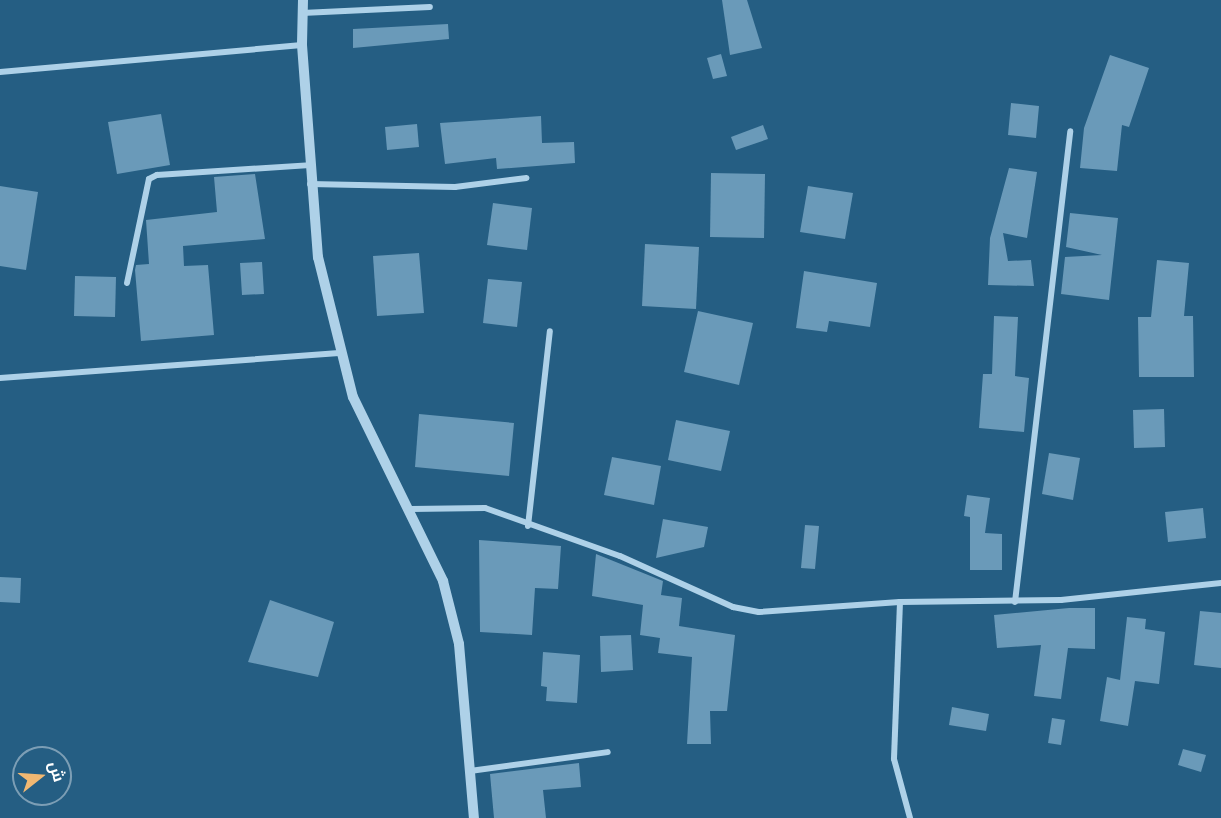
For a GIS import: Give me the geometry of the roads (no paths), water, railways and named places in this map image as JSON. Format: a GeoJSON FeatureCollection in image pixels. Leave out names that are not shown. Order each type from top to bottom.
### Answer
{"type":"FeatureCollection","features":[{"type":"Feature","properties":{"kind":"street"},"geometry":{"type":"LineString","coordinates":[[303,0],[302,45],[310,165],[309,184],[318,257],[339,353],[353,397],[411,509],[443,581],[459,644],[474,818]]}},
{"type":"Feature","properties":{"kind":"street"},"geometry":{"type":"LineString","coordinates":[[302,13],[430,7]]}},
{"type":"Feature","properties":{"kind":"street"},"geometry":{"type":"LineString","coordinates":[[0,72],[302,45]]}},
{"type":"Feature","properties":{"kind":"street"},"geometry":{"type":"LineString","coordinates":[[1016,603],[1070,131]]}},
{"type":"Feature","properties":{"kind":"street"},"geometry":{"type":"LineString","coordinates":[[127,283],[149,179],[200,171],[310,165]]}},
{"type":"Feature","properties":{"kind":"street"},"geometry":{"type":"LineString","coordinates":[[309,184],[454,187],[526,178]]}},
{"type":"Feature","properties":{"kind":"street"},"geometry":{"type":"LineString","coordinates":[[528,526],[550,332]]}},
{"type":"Feature","properties":{"kind":"street"},"geometry":{"type":"LineString","coordinates":[[0,378],[339,353]]}},
{"type":"Feature","properties":{"kind":"street"},"geometry":{"type":"LineString","coordinates":[[411,509],[485,508],[528,526],[620,556],[750,611],[779,614],[900,602],[1016,603],[1221,583]]}},
{"type":"Feature","properties":{"kind":"street"},"geometry":{"type":"LineString","coordinates":[[900,602],[894,759],[910,818]]}},
{"type":"Feature","properties":{"kind":"street"},"geometry":{"type":"LineString","coordinates":[[470,771],[608,753]]}}]}
